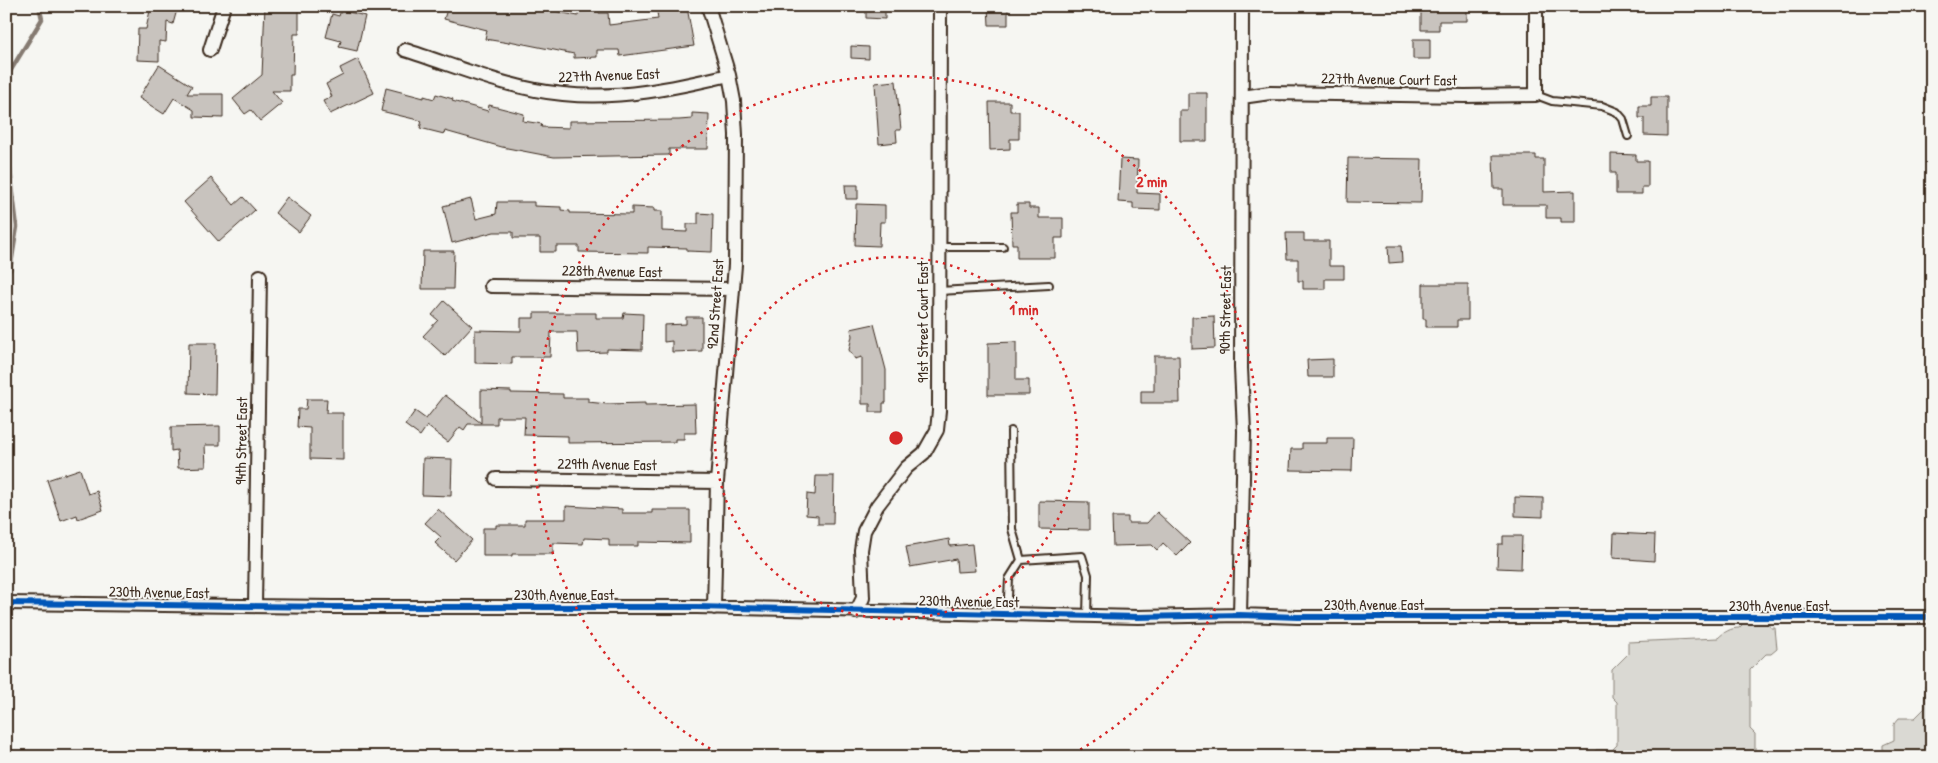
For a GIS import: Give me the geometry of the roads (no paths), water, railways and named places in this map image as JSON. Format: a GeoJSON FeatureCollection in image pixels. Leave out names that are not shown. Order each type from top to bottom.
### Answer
{"type":"FeatureCollection","features":[{"type":"Feature","properties":{"kind":"street"},"geometry":{"type":"LineString","coordinates":[[210,50],[224,6]]}},
{"type":"Feature","properties":{"kind":"street","name":"92nd Street East"},"geometry":{"type":"LineString","coordinates":[[708,6],[729,75],[734,101],[736,135],[735,265],[717,482],[714,608]]}},
{"type":"Feature","properties":{"kind":"street","name":"91st Street Court East"},"geometry":{"type":"LineString","coordinates":[[856,612],[863,598],[861,550],[864,530],[877,506],[906,468],[924,453],[937,430],[939,411],[940,6]]}},
{"type":"Feature","properties":{"kind":"street","name":"90th Street East"},"geometry":{"type":"LineString","coordinates":[[1240,615],[1244,431],[1241,368],[1242,6]]}},
{"type":"Feature","properties":{"kind":"street"},"geometry":{"type":"LineString","coordinates":[[1536,6],[1536,95]]}},
{"type":"Feature","properties":{"kind":"street","name":"227th Avenue East"},"geometry":{"type":"LineString","coordinates":[[405,50],[521,86],[564,94],[645,93],[729,75]]}},
{"type":"Feature","properties":{"kind":"street","name":"227th Avenue Court East"},"geometry":{"type":"LineString","coordinates":[[1242,96],[1270,93],[1466,96],[1536,95]]}},
{"type":"Feature","properties":{"kind":"street","name":"94th Street East"},"geometry":{"type":"LineString","coordinates":[[255,606],[260,276]]}},
{"type":"Feature","properties":{"kind":"street","name":"228th Avenue East"},"geometry":{"type":"LineString","coordinates":[[491,286],[733,289]]}},
{"type":"Feature","properties":{"kind":"street","name":"229th Avenue East"},"geometry":{"type":"LineString","coordinates":[[496,479],[717,482]]}},
{"type":"Feature","properties":{"kind":"street","name":"230th Avenue East"},"geometry":{"type":"LineString","coordinates":[[6,603],[714,608],[1086,616],[1932,618]]}},
{"type":"Feature","properties":{"kind":"lane"},"geometry":{"type":"LineString","coordinates":[[1536,95],[1552,100],[1602,106],[1617,112],[1623,119],[1628,136]]}},
{"type":"Feature","properties":{"kind":"lane"},"geometry":{"type":"LineString","coordinates":[[939,247],[1003,247]]}},
{"type":"Feature","properties":{"kind":"lane"},"geometry":{"type":"LineString","coordinates":[[939,291],[1049,285]]}},
{"type":"Feature","properties":{"kind":"lane"},"geometry":{"type":"LineString","coordinates":[[1007,614],[1009,579],[1021,560],[1012,529],[1011,431]]}},
{"type":"Feature","properties":{"kind":"lane"},"geometry":{"type":"LineString","coordinates":[[1021,560],[1082,556],[1088,575],[1086,616]]}},
{"type":"Feature","properties":{"kind":"waterway"},"geometry":{"type":"LineString","coordinates":[[6,78],[42,19],[39,6]]}},
{"type":"Feature","properties":{"kind":"waterway"},"geometry":{"type":"LineString","coordinates":[[6,136],[17,227],[10,270],[6,276]]}}]}
